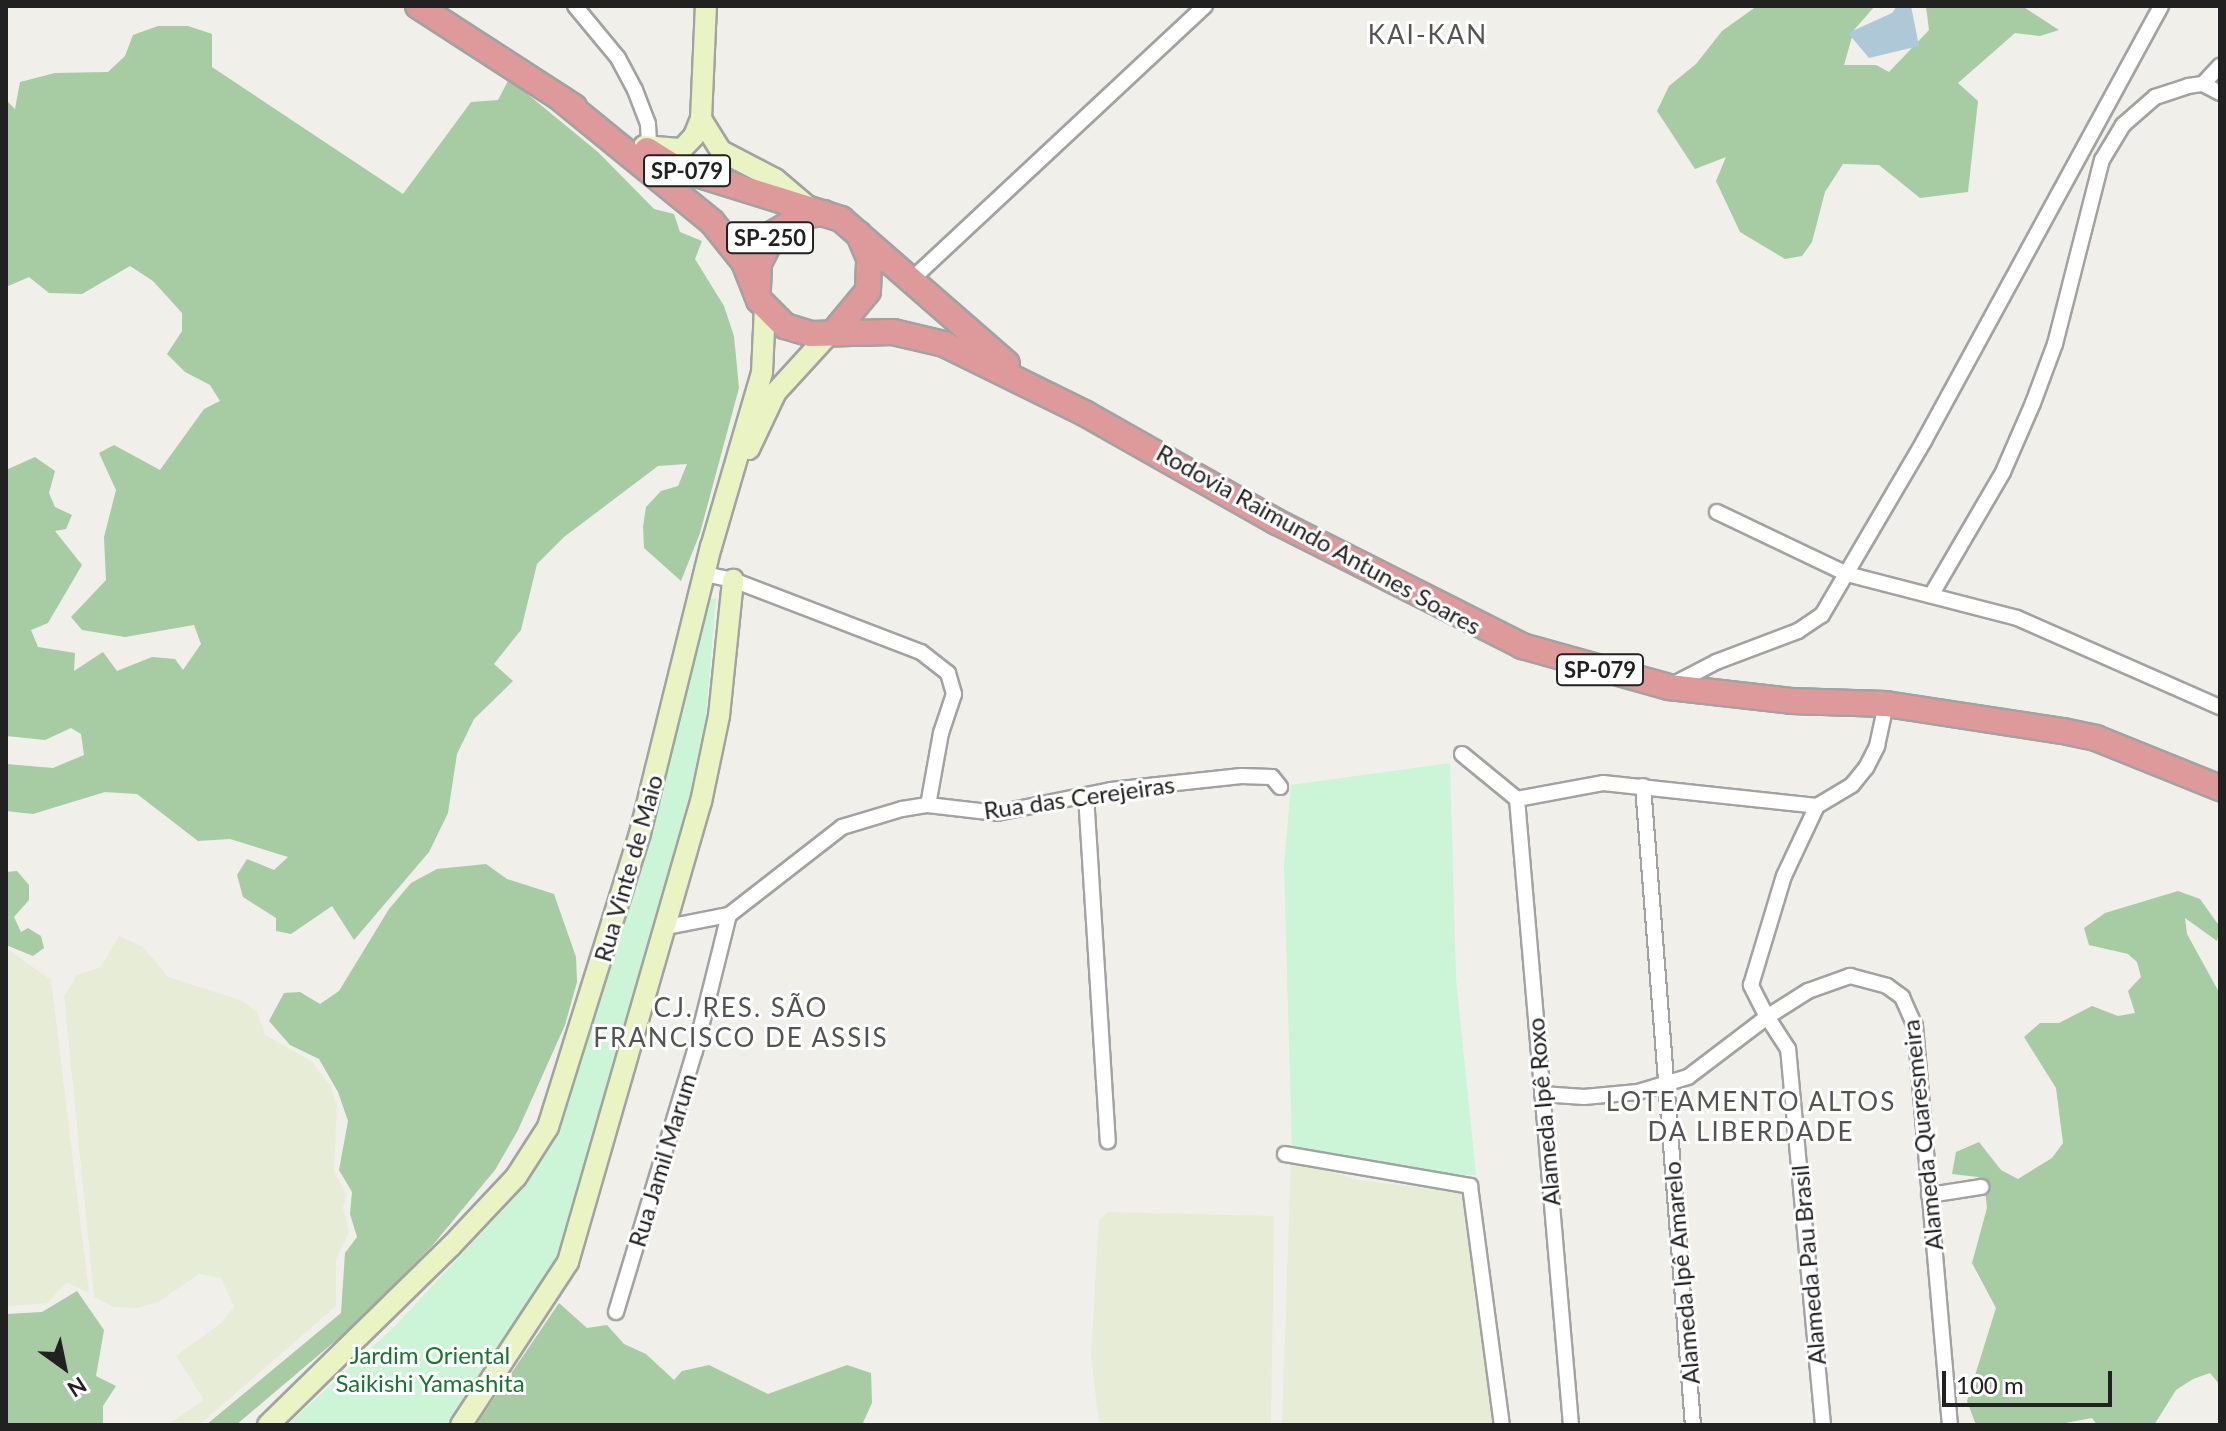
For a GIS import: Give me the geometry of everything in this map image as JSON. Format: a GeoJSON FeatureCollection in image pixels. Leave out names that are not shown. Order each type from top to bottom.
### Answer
{"type":"FeatureCollection","features":[{"type":"Feature","properties":{"kind":"highway","name":"SP-079"},"geometry":{"type":"LineString","coordinates":[[418,6],[674,167],[817,210],[858,231],[1034,387]]}},
{"type":"Feature","properties":{"kind":"highway","name":"SP-079"},"geometry":{"type":"LineString","coordinates":[[560,98],[712,222],[744,262],[762,304],[799,332],[919,337],[1034,387]]}},
{"type":"Feature","properties":{"kind":"highway","name":"SP-250"},"geometry":{"type":"LineString","coordinates":[[762,304],[759,263],[774,233],[817,210]]}},
{"type":"Feature","properties":{"kind":"highway","name":"SP-250"},"geometry":{"type":"LineString","coordinates":[[832,333],[868,291],[869,258],[858,231]]}},
{"type":"Feature","properties":{"kind":"highway","name":"Rodovia Raimundo Antunes Soares"},"geometry":{"type":"LineString","coordinates":[[1034,387],[1474,625],[1552,656],[1669,687],[1791,701],[1886,704],[2096,738],[2220,788]]}},
{"type":"Feature","properties":{"kind":"main road"},"geometry":{"type":"LineString","coordinates":[[682,149],[701,119],[706,6]]}},
{"type":"Feature","properties":{"kind":"main road"},"geometry":{"type":"LineString","coordinates":[[701,119],[721,151],[761,171],[817,210]]}},
{"type":"Feature","properties":{"kind":"main road"},"geometry":{"type":"LineString","coordinates":[[644,146],[682,149],[761,171]]}},
{"type":"Feature","properties":{"kind":"main road","name":"Rua Vinte de Maio"},"geometry":{"type":"LineString","coordinates":[[268,1425],[450,1247],[516,1177],[548,1127],[640,833],[705,574],[762,373],[762,304]]}},
{"type":"Feature","properties":{"kind":"main road","name":"Rua Vinte de Maio"},"geometry":{"type":"LineString","coordinates":[[728,488],[776,392],[832,333]]}},
{"type":"Feature","properties":{"kind":"main road"},"geometry":{"type":"LineString","coordinates":[[461,1425],[568,1262],[667,927],[715,740],[733,580]]}},
{"type":"Feature","properties":{"kind":"street"},"geometry":{"type":"LineString","coordinates":[[575,6],[618,58],[635,90],[648,124],[644,146]]}},
{"type":"Feature","properties":{"kind":"street"},"geometry":{"type":"LineString","coordinates":[[911,280],[1205,6]]}},
{"type":"Feature","properties":{"kind":"street"},"geometry":{"type":"LineString","coordinates":[[1669,687],[1812,623],[1847,574],[2161,6]]}},
{"type":"Feature","properties":{"kind":"street"},"geometry":{"type":"LineString","coordinates":[[1933,592],[2003,472],[2033,403],[2055,344],[2102,160],[2135,111],[2155,97],[2203,84],[2220,66]]}},
{"type":"Feature","properties":{"kind":"street"},"geometry":{"type":"LineString","coordinates":[[2203,84],[2220,93]]}},
{"type":"Feature","properties":{"kind":"street"},"geometry":{"type":"LineString","coordinates":[[1717,512],[1847,574],[1933,592],[2017,618],[2220,707]]}},
{"type":"Feature","properties":{"kind":"street"},"geometry":{"type":"LineString","coordinates":[[705,574],[733,580],[921,652],[948,673],[954,694],[938,747],[928,805]]}},
{"type":"Feature","properties":{"kind":"street"},"geometry":{"type":"LineString","coordinates":[[1462,754],[1517,799],[1603,783],[1817,806],[1852,785],[1866,768],[1877,746],[1886,704]]}},
{"type":"Feature","properties":{"kind":"street","name":"Rua das Cerejeiras"},"geometry":{"type":"LineString","coordinates":[[667,927],[729,915],[842,827],[928,805],[997,813],[1086,795],[1241,776],[1272,777],[1280,787]]}},
{"type":"Feature","properties":{"kind":"street","name":"Alameda Ipê Amarelo"},"geometry":{"type":"LineString","coordinates":[[1643,786],[1693,1425]]}},
{"type":"Feature","properties":{"kind":"street"},"geometry":{"type":"LineString","coordinates":[[1086,795],[1108,1141]]}},
{"type":"Feature","properties":{"kind":"street","name":"Alameda Ipê Roxo"},"geometry":{"type":"LineString","coordinates":[[1517,799],[1571,1425]]}},
{"type":"Feature","properties":{"kind":"street","name":"Alameda Pau Brasil"},"geometry":{"type":"LineString","coordinates":[[1817,806],[1784,876],[1751,985],[1757,1005],[1788,1049],[1823,1425]]}},
{"type":"Feature","properties":{"kind":"street","name":"Rua Jamil Marum"},"geometry":{"type":"LineString","coordinates":[[616,1312],[695,1051],[729,915]]}},
{"type":"Feature","properties":{"kind":"street","name":"Alameda Quaresmeira"},"geometry":{"type":"LineString","coordinates":[[1542,1094],[1584,1097],[1665,1085],[1688,1077],[1767,1017],[1808,991],[1850,976],[1887,986],[1902,997],[1915,1026],[1950,1425]]}},
{"type":"Feature","properties":{"kind":"street"},"geometry":{"type":"LineString","coordinates":[[1285,1154],[1470,1186],[1502,1425]]}},
{"type":"Feature","properties":{"kind":"street"},"geometry":{"type":"LineString","coordinates":[[1929,1195],[1981,1187]]}},
{"type":"Feature","properties":{"kind":"green space"},"geometry":{"type":"Polygon","coordinates":[[[1757,6],[1875,6],[1854,30],[1844,65],[1876,65],[1889,72],[1929,30],[1926,6],[2022,6],[2059,30],[2040,36],[2015,33],[1958,83],[1978,101],[1968,192],[1920,198],[1879,165],[1843,164],[1825,192],[1812,242],[1802,256],[1785,259],[1740,232],[1716,181],[1726,157],[1695,169],[1657,111],[1669,86],[1696,64],[1722,31],[1757,6]]]}},
{"type":"Feature","properties":{"kind":"green space"},"geometry":{"type":"Polygon","coordinates":[[[158,26],[188,26],[212,34],[212,67],[403,194],[471,102],[498,100],[509,79],[598,152],[654,209],[674,214],[680,232],[702,241],[695,259],[724,306],[734,336],[739,388],[700,533],[681,581],[644,548],[643,527],[646,507],[661,491],[678,486],[687,464],[658,466],[564,537],[537,564],[521,630],[494,664],[513,681],[474,719],[457,754],[448,813],[429,852],[354,940],[332,906],[291,934],[276,931],[276,918],[243,897],[237,875],[247,859],[274,870],[288,857],[230,839],[198,841],[137,794],[105,792],[33,814],[6,811],[6,764],[53,768],[84,755],[81,734],[71,728],[45,740],[6,736],[6,470],[35,457],[55,471],[49,493],[55,507],[72,515],[66,529],[55,531],[82,565],[48,623],[31,630],[38,647],[75,653],[74,671],[103,652],[117,671],[152,657],[175,659],[183,670],[201,644],[194,625],[125,637],[82,630],[71,617],[106,580],[104,537],[116,490],[99,453],[114,445],[160,470],[204,409],[220,401],[210,385],[185,372],[167,354],[182,331],[182,313],[153,281],[130,266],[82,294],[49,293],[29,277],[6,287],[6,100],[15,109],[20,82],[55,73],[108,72],[125,56],[133,35],[158,26]]]}},
{"type":"Feature","properties":{"kind":"green space","name":"Jardim Oriental Saikishi Yamashita"},"geometry":{"type":"Polygon","coordinates":[[[716,598],[703,750],[567,1261],[458,1425],[287,1425],[394,1327],[516,1196],[559,1130],[706,600],[716,598]]]}},
{"type":"Feature","properties":{"kind":"green space"},"geometry":{"type":"Polygon","coordinates":[[[1450,763],[1456,979],[1476,1175],[1420,1173],[1292,1147],[1284,866],[1291,785],[1450,763]]]}},
{"type":"Feature","properties":{"kind":"green space"},"geometry":{"type":"Polygon","coordinates":[[[486,864],[507,879],[554,894],[576,957],[577,982],[565,1025],[518,1130],[495,1170],[432,1246],[353,1326],[236,1425],[206,1425],[341,1313],[345,1253],[357,1237],[350,1214],[352,1192],[339,1170],[348,1121],[338,1092],[319,1059],[290,1045],[269,1021],[284,993],[300,992],[320,1004],[339,991],[389,909],[411,883],[437,869],[486,864]]]}},
{"type":"Feature","properties":{"kind":"green space"},"geometry":{"type":"Polygon","coordinates":[[[17,871],[29,885],[29,900],[14,917],[21,932],[28,928],[41,936],[44,948],[33,956],[6,945],[6,872],[17,871]]]}},
{"type":"Feature","properties":{"kind":"green space"},"geometry":{"type":"Polygon","coordinates":[[[2178,891],[2200,899],[2220,927],[2217,941],[2185,918],[2187,934],[2220,994],[2220,1385],[2210,1373],[2193,1379],[2176,1390],[2154,1425],[2097,1425],[2092,1418],[2055,1425],[1976,1425],[1967,1401],[1996,1308],[1972,1263],[1987,1208],[1985,1190],[1978,1177],[1952,1174],[1956,1152],[1979,1142],[2001,1170],[2018,1179],[2052,1158],[2063,1143],[2056,1088],[2024,1037],[2040,1023],[2059,1023],[2092,1006],[2118,1016],[2135,1013],[2128,991],[2141,977],[2137,962],[2128,954],[2089,945],[2084,928],[2105,913],[2178,891]]]}},
{"type":"Feature","properties":{"kind":"green space"},"geometry":{"type":"Polygon","coordinates":[[[119,936],[143,947],[168,977],[243,1001],[257,1013],[265,1035],[311,1061],[330,1085],[337,1105],[334,1171],[346,1195],[343,1208],[349,1233],[336,1259],[336,1306],[199,1425],[167,1425],[204,1400],[176,1356],[221,1323],[234,1307],[221,1278],[199,1274],[158,1302],[137,1308],[114,1307],[94,1297],[64,996],[77,975],[101,967],[119,936]]]}},
{"type":"Feature","properties":{"kind":"green space"},"geometry":{"type":"Polygon","coordinates":[[[6,948],[51,980],[89,1293],[67,1282],[47,1303],[6,1306],[6,948]]]}},
{"type":"Feature","properties":{"kind":"green space"},"geometry":{"type":"Polygon","coordinates":[[[1291,1160],[1358,1180],[1464,1193],[1496,1425],[1282,1425],[1291,1160]]]}},
{"type":"Feature","properties":{"kind":"green space"},"geometry":{"type":"Polygon","coordinates":[[[1108,1212],[1274,1216],[1271,1425],[1099,1425],[1091,1355],[1099,1220],[1108,1212]]]}},
{"type":"Feature","properties":{"kind":"green space"},"geometry":{"type":"Polygon","coordinates":[[[77,1291],[104,1330],[96,1376],[116,1386],[103,1406],[103,1425],[6,1425],[6,1314],[42,1312],[77,1291]]]}},
{"type":"Feature","properties":{"kind":"green space"},"geometry":{"type":"Polygon","coordinates":[[[559,1303],[587,1328],[607,1325],[624,1344],[646,1354],[674,1380],[682,1371],[709,1365],[768,1394],[847,1365],[871,1373],[872,1403],[862,1425],[476,1425],[559,1303]]]}},
{"type":"Feature","properties":{"kind":"water"},"geometry":{"type":"Polygon","coordinates":[[[1897,6],[1911,6],[1919,46],[1869,58],[1848,33],[1892,13],[1897,6]]]}},
{"type":"Feature","properties":{"kind":"district","name":"KAI-KAN"},"geometry":{"type":"Point","coordinates":[1428,35]}},
{"type":"Feature","properties":{"kind":"district","name":"CJ. RES. SÃO FRANCISCO DE ASSIS"},"geometry":{"type":"Point","coordinates":[741,1023]}},
{"type":"Feature","properties":{"kind":"district","name":"LOTEAMENTO ALTOS DA LIBERDADE"},"geometry":{"type":"Point","coordinates":[1751,1117]}}]}
